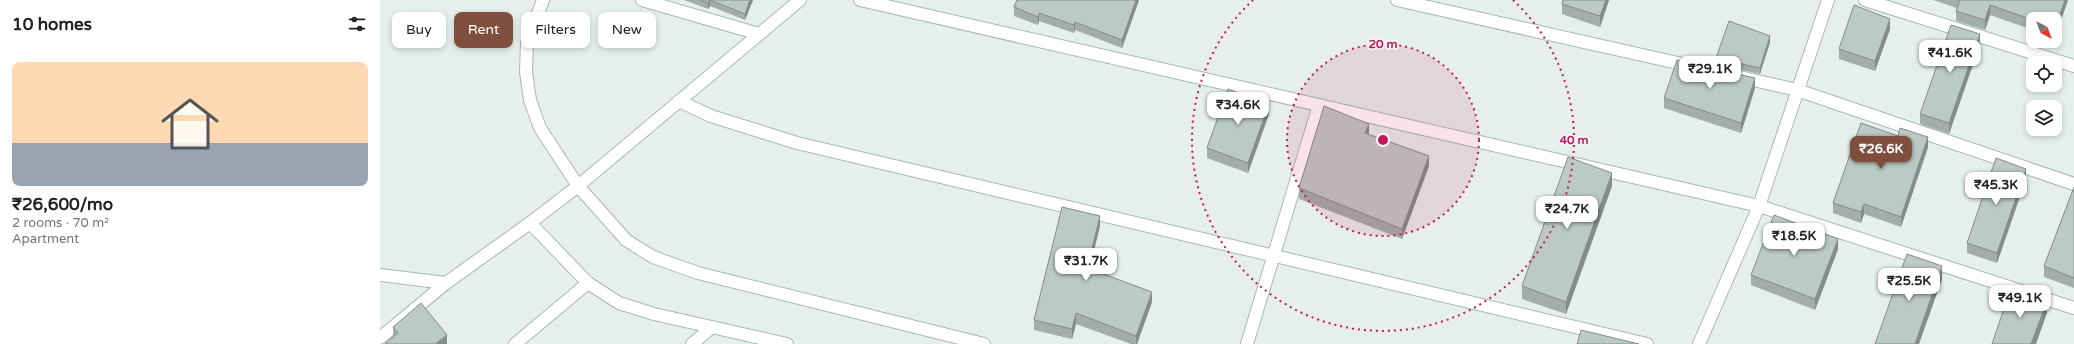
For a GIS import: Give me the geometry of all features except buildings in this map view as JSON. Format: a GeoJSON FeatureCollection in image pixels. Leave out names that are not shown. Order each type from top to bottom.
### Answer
{"type":"FeatureCollection","features":[{"type":"Feature","properties":{"kind":"street"},"geometry":{"type":"LineString","coordinates":[[543,0],[527,43],[526,72],[530,100],[540,128],[578,186],[626,240],[654,257],[698,273],[984,344]]}},
{"type":"Feature","properties":{"kind":"street"},"geometry":{"type":"LineString","coordinates":[[642,0],[760,34]]}},
{"type":"Feature","properties":{"kind":"street"},"geometry":{"type":"LineString","coordinates":[[380,338],[446,283],[530,224],[578,186],[800,0]]}},
{"type":"Feature","properties":{"kind":"street"},"geometry":{"type":"LineString","coordinates":[[860,0],[1759,206],[2074,308]]}},
{"type":"Feature","properties":{"kind":"street"},"geometry":{"type":"LineString","coordinates":[[1397,0],[1705,69]]}},
{"type":"Feature","properties":{"kind":"street"},"geometry":{"type":"LineString","coordinates":[[1699,344],[1759,206],[1828,0]]}},
{"type":"Feature","properties":{"kind":"street"},"geometry":{"type":"LineString","coordinates":[[1865,0],[2074,66]]}},
{"type":"Feature","properties":{"kind":"street"},"geometry":{"type":"LineString","coordinates":[[1728,74],[1797,90],[2074,184]]}},
{"type":"Feature","properties":{"kind":"street"},"geometry":{"type":"LineString","coordinates":[[679,101],[710,116],[797,143],[1273,257],[1648,344]]}},
{"type":"Feature","properties":{"kind":"street"},"geometry":{"type":"LineString","coordinates":[[1247,344],[1319,105]]}},
{"type":"Feature","properties":{"kind":"street"},"geometry":{"type":"LineString","coordinates":[[530,224],[588,283],[619,303],[712,327],[787,344]]}},
{"type":"Feature","properties":{"kind":"street"},"geometry":{"type":"LineString","coordinates":[[380,275],[446,283]]}},
{"type":"Feature","properties":{"kind":"street"},"geometry":{"type":"LineString","coordinates":[[515,344],[588,283]]}},
{"type":"Feature","properties":{"kind":"street"},"geometry":{"type":"LineString","coordinates":[[692,344],[712,327]]}}]}
